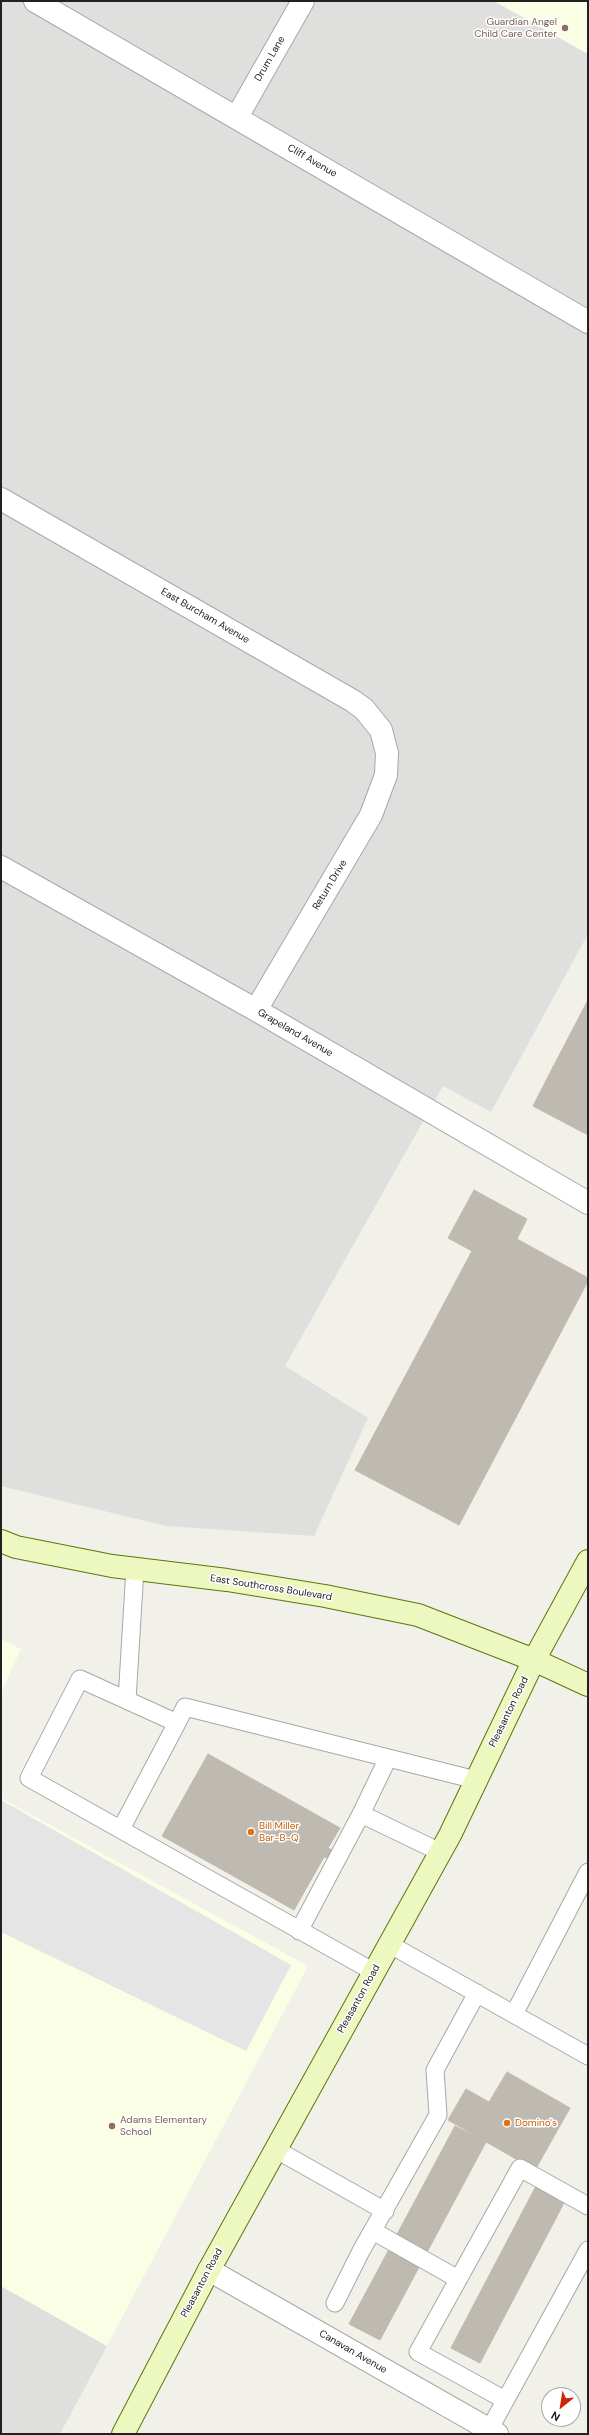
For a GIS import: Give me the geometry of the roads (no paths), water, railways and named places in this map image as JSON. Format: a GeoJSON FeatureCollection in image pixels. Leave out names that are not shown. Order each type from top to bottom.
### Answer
{"type":"FeatureCollection","features":[{"type":"Feature","properties":{"kind":"main road","name":"East Southcross Boulevard"},"geometry":{"type":"LineString","coordinates":[[1,1542],[16,1547],[135,1569],[325,1596],[418,1615],[534,1660],[588,1685]]}},
{"type":"Feature","properties":{"kind":"main road","name":"Pleasanton Road"},"geometry":{"type":"LineString","coordinates":[[123,2434],[209,2270],[440,1852],[534,1660],[588,1560]]}},
{"type":"Feature","properties":{"kind":"street","name":"Cliff Avenue"},"geometry":{"type":"LineString","coordinates":[[35,1],[588,322]]}},
{"type":"Feature","properties":{"kind":"street","name":"Drum Lane"},"geometry":{"type":"LineString","coordinates":[[237,117],[303,1]]}},
{"type":"Feature","properties":{"kind":"street","name":"East Burcham Avenue"},"geometry":{"type":"LineString","coordinates":[[1,499],[353,701],[364,710],[380,730],[387,753]]}},
{"type":"Feature","properties":{"kind":"street","name":"Return Drive"},"geometry":{"type":"LineString","coordinates":[[256,1010],[371,815],[386,775],[387,753]]}},
{"type":"Feature","properties":{"kind":"street","name":"Grapeland Avenue"},"geometry":{"type":"LineString","coordinates":[[1,867],[256,1010],[588,1203]]}},
{"type":"Feature","properties":{"kind":"street","name":"Canavan Avenue"},"geometry":{"type":"LineString","coordinates":[[209,2270],[493,2432]]}},
{"type":"Feature","properties":{"kind":"lane"},"geometry":{"type":"LineString","coordinates":[[126,1700],[135,1569]]}},
{"type":"Feature","properties":{"kind":"lane"},"geometry":{"type":"LineString","coordinates":[[177,1723],[80,1679],[28,1778],[374,1972]]}},
{"type":"Feature","properties":{"kind":"lane"},"geometry":{"type":"LineString","coordinates":[[121,1829],[185,1707],[476,1780]]}},
{"type":"Feature","properties":{"kind":"lane"},"geometry":{"type":"LineString","coordinates":[[299,1931],[361,1814],[388,1758]]}},
{"type":"Feature","properties":{"kind":"lane"},"geometry":{"type":"LineString","coordinates":[[361,1814],[440,1852]]}},
{"type":"Feature","properties":{"kind":"lane"},"geometry":{"type":"LineString","coordinates":[[514,2014],[588,1872]]}},
{"type":"Feature","properties":{"kind":"lane"},"geometry":{"type":"LineString","coordinates":[[389,1944],[588,2056]]}},
{"type":"Feature","properties":{"kind":"lane"},"geometry":{"type":"LineString","coordinates":[[335,2303],[373,2231],[438,2115],[434,2070],[477,1993]]}},
{"type":"Feature","properties":{"kind":"lane"},"geometry":{"type":"LineString","coordinates":[[275,2149],[384,2211]]}},
{"type":"Feature","properties":{"kind":"lane"},"geometry":{"type":"LineString","coordinates":[[505,2400],[418,2352],[520,2168],[588,2206]]}},
{"type":"Feature","properties":{"kind":"lane"},"geometry":{"type":"LineString","coordinates":[[373,2231],[458,2279]]}},
{"type":"Feature","properties":{"kind":"lane"},"geometry":{"type":"LineString","coordinates":[[493,2432],[505,2400],[588,2250]]}},
{"type":"Feature","properties":{"kind":"place","name":"Guardian Angel Child Care Center"},"geometry":{"type":"Point","coordinates":[565,28]}},
{"type":"Feature","properties":{"kind":"place","name":"Bill Miller Bar-B-Q"},"geometry":{"type":"Point","coordinates":[251,1832]}},
{"type":"Feature","properties":{"kind":"place","name":"Domino's"},"geometry":{"type":"Point","coordinates":[507,2123]}},
{"type":"Feature","properties":{"kind":"place","name":"Adams Elementary School"},"geometry":{"type":"Point","coordinates":[112,2126]}}]}
